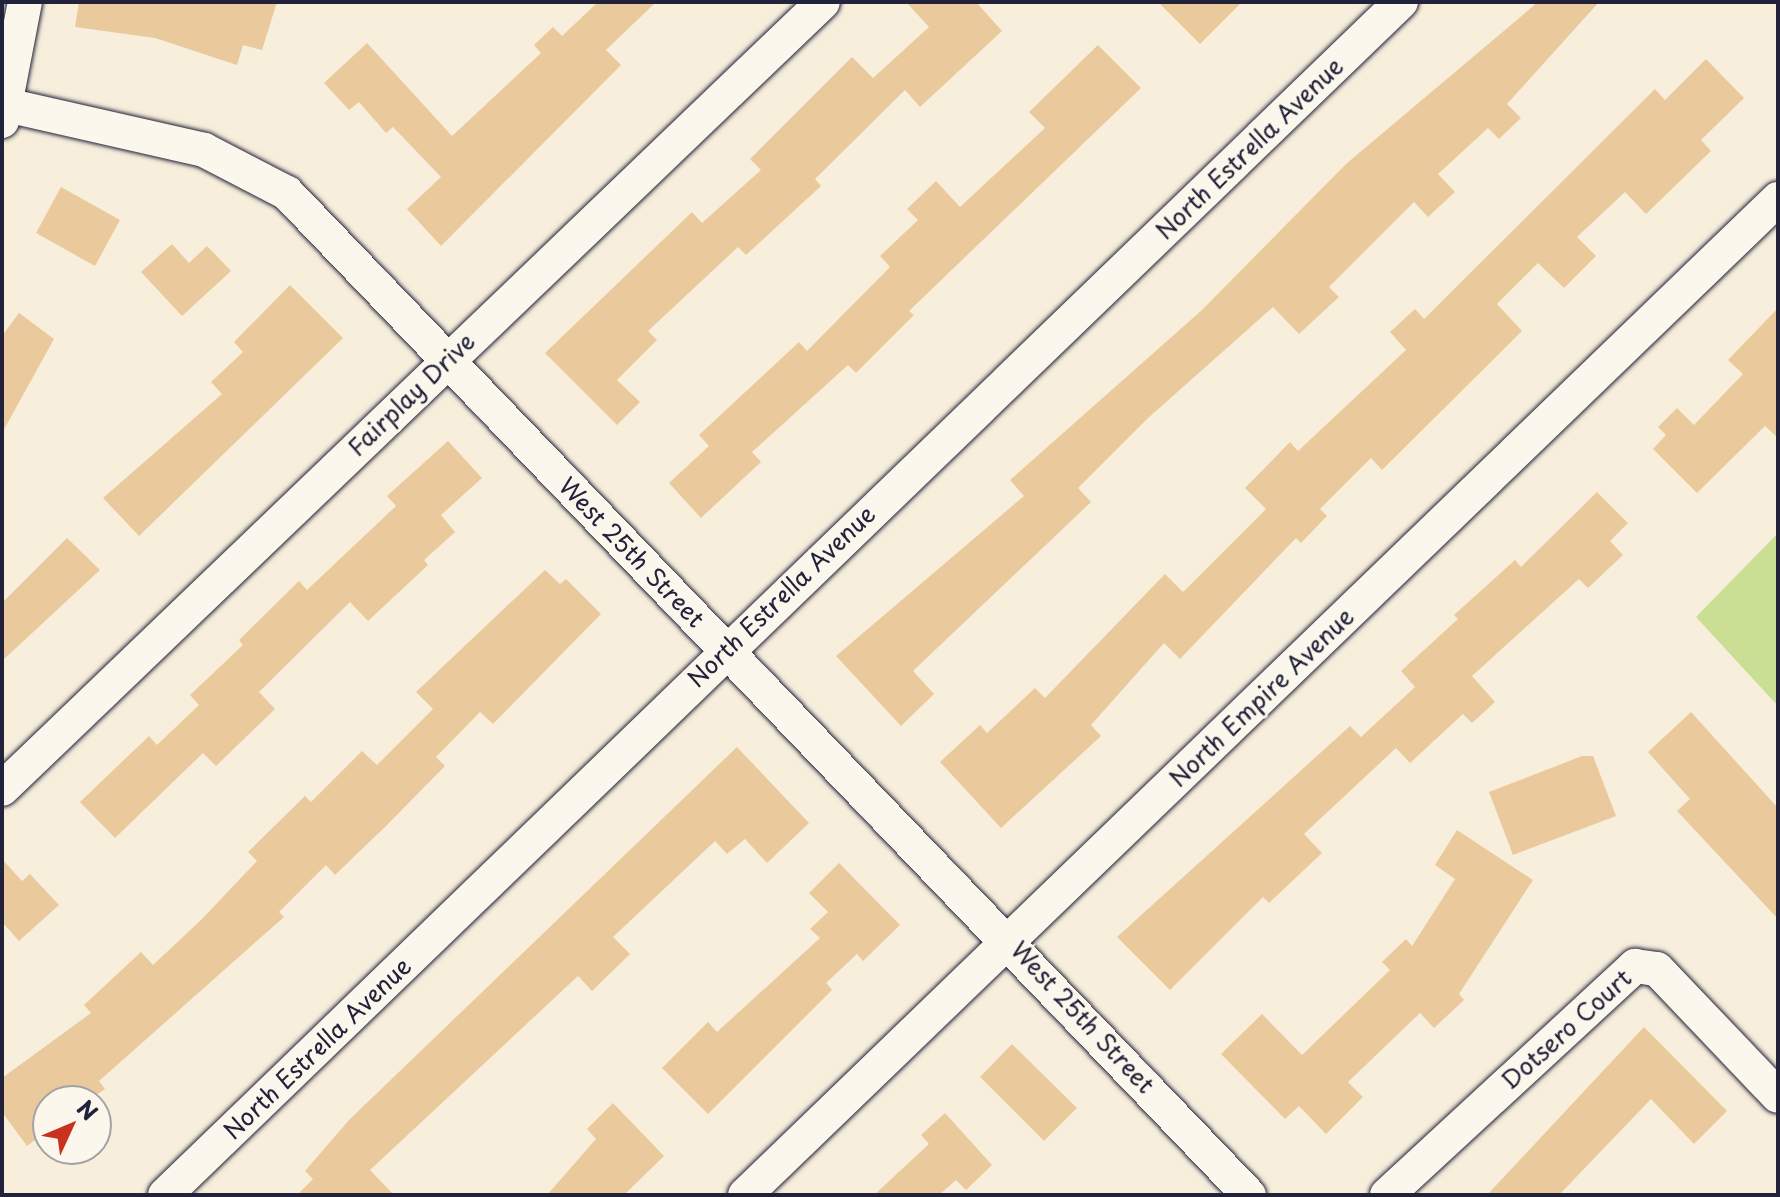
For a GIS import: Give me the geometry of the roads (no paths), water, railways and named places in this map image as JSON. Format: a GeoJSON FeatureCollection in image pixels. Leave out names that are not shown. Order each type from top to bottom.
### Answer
{"type":"FeatureCollection","features":[{"type":"Feature","properties":{"kind":"street"},"geometry":{"type":"LineString","coordinates":[[3,110],[25,2]]}},
{"type":"Feature","properties":{"kind":"street","name":"Fairplay Drive"},"geometry":{"type":"LineString","coordinates":[[2,789],[447,359],[823,2]]}},
{"type":"Feature","properties":{"kind":"street","name":"North Estrella Avenue"},"geometry":{"type":"LineString","coordinates":[[165,1195],[725,649],[1396,4]]}},
{"type":"Feature","properties":{"kind":"street","name":"West 25th Street"},"geometry":{"type":"LineString","coordinates":[[3,110],[204,150],[257,175],[319,224],[725,649],[1010,940],[1249,1195]]}},
{"type":"Feature","properties":{"kind":"street","name":"North Empire Avenue"},"geometry":{"type":"LineString","coordinates":[[745,1195],[1778,199]]}},
{"type":"Feature","properties":{"kind":"street","name":"Dotsero Court"},"geometry":{"type":"LineString","coordinates":[[1387,1195],[1635,966],[1657,969],[1778,1096]]}}]}
